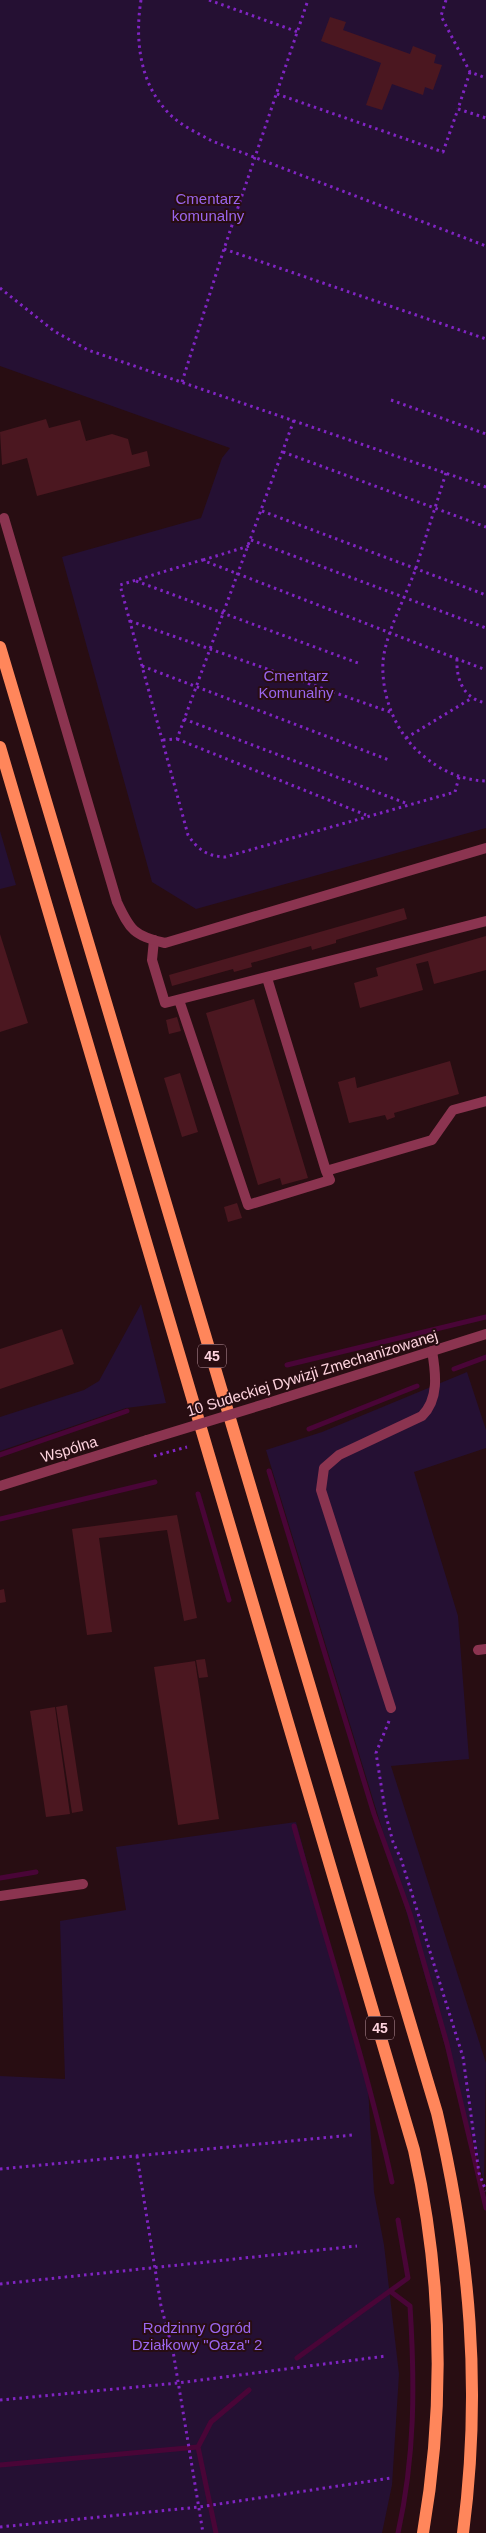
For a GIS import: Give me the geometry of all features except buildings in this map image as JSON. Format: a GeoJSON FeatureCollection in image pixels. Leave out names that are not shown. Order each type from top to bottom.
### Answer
{"type":"FeatureCollection","features":[{"type":"Feature","properties":{"kind":"main road","name":"45"},"geometry":{"type":"LineString","coordinates":[[0,647],[437,2113],[454,2184],[462,2236],[472,2346],[472,2445],[463,2533]]}},
{"type":"Feature","properties":{"kind":"main road","name":"45"},"geometry":{"type":"LineString","coordinates":[[0,747],[414,2150],[429,2229],[438,2355],[434,2461],[423,2533]]}},
{"type":"Feature","properties":{"kind":"street"},"geometry":{"type":"LineString","coordinates":[[4,518],[117,902],[127,924],[136,935],[165,943],[486,848]]}},
{"type":"Feature","properties":{"kind":"street"},"geometry":{"type":"LineString","coordinates":[[154,940],[152,960],[165,1003],[486,921]]}},
{"type":"Feature","properties":{"kind":"street"},"geometry":{"type":"LineString","coordinates":[[179,1000],[248,1204],[330,1180],[267,978]]}},
{"type":"Feature","properties":{"kind":"street"},"geometry":{"type":"LineString","coordinates":[[326,1171],[432,1140],[453,1110],[486,1101]]}},
{"type":"Feature","properties":{"kind":"street","name":"10 Sudeckiej Dywizji Zmechanizowanej"},"geometry":{"type":"LineString","coordinates":[[147,1440],[486,1334]]}},
{"type":"Feature","properties":{"kind":"street"},"geometry":{"type":"LineString","coordinates":[[391,1708],[321,1490],[324,1468],[340,1455],[422,1416],[430,1407],[435,1389],[435,1368],[432,1351]]}},
{"type":"Feature","properties":{"kind":"street","name":"Wspólna"},"geometry":{"type":"LineString","coordinates":[[0,1486],[147,1440]]}},
{"type":"Feature","properties":{"kind":"street"},"geometry":{"type":"LineString","coordinates":[[0,1896],[83,1884]]}},
{"type":"Feature","properties":{"kind":"path"},"geometry":{"type":"LineString","coordinates":[[141,0],[139,16],[142,65],[151,90],[165,109],[181,124],[212,141],[486,246]]}},
{"type":"Feature","properties":{"kind":"path"},"geometry":{"type":"LineString","coordinates":[[209,0],[298,32]]}},
{"type":"Feature","properties":{"kind":"path"},"geometry":{"type":"LineString","coordinates":[[182,382],[224,249],[278,94],[308,0]]}},
{"type":"Feature","properties":{"kind":"path"},"geometry":{"type":"LineString","coordinates":[[446,0],[441,16],[470,72],[486,78]]}},
{"type":"Feature","properties":{"kind":"path"},"geometry":{"type":"LineString","coordinates":[[278,94],[443,152],[470,72]]}},
{"type":"Feature","properties":{"kind":"path"},"geometry":{"type":"LineString","coordinates":[[458,109],[486,118]]}},
{"type":"Feature","properties":{"kind":"path"},"geometry":{"type":"LineString","coordinates":[[224,249],[486,339]]}},
{"type":"Feature","properties":{"kind":"path"},"geometry":{"type":"LineString","coordinates":[[0,288],[54,332],[88,350],[486,487]]}},
{"type":"Feature","properties":{"kind":"path"},"geometry":{"type":"LineString","coordinates":[[391,400],[486,434]]}},
{"type":"Feature","properties":{"kind":"path"},"geometry":{"type":"LineString","coordinates":[[176,739],[262,511],[294,420]]}},
{"type":"Feature","properties":{"kind":"path"},"geometry":{"type":"LineString","coordinates":[[283,452],[486,527]]}},
{"type":"Feature","properties":{"kind":"path"},"geometry":{"type":"LineString","coordinates":[[446,473],[391,634],[383,662],[384,683],[391,713],[406,738],[430,761],[459,777],[486,781]]}},
{"type":"Feature","properties":{"kind":"path"},"geometry":{"type":"LineString","coordinates":[[262,511],[486,595]]}},
{"type":"Feature","properties":{"kind":"path"},"geometry":{"type":"LineString","coordinates":[[251,540],[486,628]]}},
{"type":"Feature","properties":{"kind":"path"},"geometry":{"type":"LineString","coordinates":[[249,546],[120,585],[188,835],[196,846],[210,856],[225,857],[455,792],[459,777]]}},
{"type":"Feature","properties":{"kind":"path"},"geometry":{"type":"LineString","coordinates":[[202,560],[486,670]]}},
{"type":"Feature","properties":{"kind":"path"},"geometry":{"type":"LineString","coordinates":[[135,580],[358,663]]}},
{"type":"Feature","properties":{"kind":"path"},"geometry":{"type":"LineString","coordinates":[[130,621],[391,713]]}},
{"type":"Feature","properties":{"kind":"path"},"geometry":{"type":"LineString","coordinates":[[457,659],[460,684],[472,698],[486,703]]}},
{"type":"Feature","properties":{"kind":"path"},"geometry":{"type":"LineString","coordinates":[[142,666],[389,760]]}},
{"type":"Feature","properties":{"kind":"path"},"geometry":{"type":"LineString","coordinates":[[406,738],[472,698]]}},
{"type":"Feature","properties":{"kind":"path"},"geometry":{"type":"LineString","coordinates":[[184,719],[408,804]]}},
{"type":"Feature","properties":{"kind":"path"},"geometry":{"type":"LineString","coordinates":[[162,740],[176,739],[366,816]]}},
{"type":"Feature","properties":{"kind":"path"},"geometry":{"type":"LineString","coordinates":[[154,1456],[187,1447]]}},
{"type":"Feature","properties":{"kind":"path"},"geometry":{"type":"LineString","coordinates":[[391,1708],[390,1719],[383,1738],[377,1745],[377,1768],[382,1783],[392,1842],[405,1872],[463,2057],[480,2173],[486,2191]]}},
{"type":"Feature","properties":{"kind":"path"},"geometry":{"type":"LineString","coordinates":[[0,2169],[353,2135]]}},
{"type":"Feature","properties":{"kind":"path"},"geometry":{"type":"LineString","coordinates":[[137,2156],[155,2269],[178,2383],[203,2533]]}},
{"type":"Feature","properties":{"kind":"path"},"geometry":{"type":"LineString","coordinates":[[0,2284],[357,2246]]}},
{"type":"Feature","properties":{"kind":"path"},"geometry":{"type":"LineString","coordinates":[[0,2400],[178,2383],[386,2356]]}},
{"type":"Feature","properties":{"kind":"path"},"geometry":{"type":"LineString","coordinates":[[0,2527],[218,2504],[391,2478]]}},
{"type":"Feature","properties":{"kind":"green space"},"geometry":{"type":"Polygon","coordinates":[[[0,0],[486,0],[486,828],[196,909],[152,882],[62,557],[201,518],[222,458],[230,448],[0,366],[0,0]]]}},
{"type":"Feature","properties":{"kind":"green space"},"geometry":{"type":"Polygon","coordinates":[[[0,831],[16,885],[0,889],[0,831]]]}},
{"type":"Feature","properties":{"kind":"green space"},"geometry":{"type":"Polygon","coordinates":[[[141,1304],[166,1403],[126,1408],[0,1451],[0,1417],[84,1390],[99,1381],[141,1304]]]}},
{"type":"Feature","properties":{"kind":"green space"},"geometry":{"type":"Polygon","coordinates":[[[467,1372],[486,1430],[486,1448],[414,1472],[458,1616],[469,1759],[391,1766],[486,2063],[484,2181],[390,1855],[266,1450],[322,1432],[467,1372]]]}},
{"type":"Feature","properties":{"kind":"green space","name":"Rodzinny Ogród Działkowy \"Oaza\" 2"},"geometry":{"type":"Polygon","coordinates":[[[296,1822],[368,2087],[374,2192],[384,2245],[399,2374],[392,2485],[382,2533],[0,2533],[0,2076],[65,2079],[60,1921],[126,1910],[116,1847],[296,1822]]]}},
{"type":"Feature","properties":{"kind":"waterway"},"geometry":{"type":"LineString","coordinates":[[287,1365],[486,1317]]}},
{"type":"Feature","properties":{"kind":"waterway"},"geometry":{"type":"LineString","coordinates":[[454,1369],[486,1357]]}},
{"type":"Feature","properties":{"kind":"waterway"},"geometry":{"type":"LineString","coordinates":[[309,1429],[417,1386]]}},
{"type":"Feature","properties":{"kind":"waterway"},"geometry":{"type":"LineString","coordinates":[[0,1455],[127,1411]]}},
{"type":"Feature","properties":{"kind":"waterway"},"geometry":{"type":"LineString","coordinates":[[269,1471],[374,1814],[410,1914],[447,2044],[486,2208]]}},
{"type":"Feature","properties":{"kind":"waterway"},"geometry":{"type":"LineString","coordinates":[[0,1519],[155,1482]]}},
{"type":"Feature","properties":{"kind":"waterway"},"geometry":{"type":"LineString","coordinates":[[198,1494],[229,1600]]}},
{"type":"Feature","properties":{"kind":"waterway"},"geometry":{"type":"LineString","coordinates":[[294,1826],[358,2048],[392,2182]]}},
{"type":"Feature","properties":{"kind":"waterway"},"geometry":{"type":"LineString","coordinates":[[0,1878],[36,1872]]}},
{"type":"Feature","properties":{"kind":"waterway"},"geometry":{"type":"LineString","coordinates":[[297,2358],[408,2278],[398,2220]]}},
{"type":"Feature","properties":{"kind":"waterway"},"geometry":{"type":"LineString","coordinates":[[390,2291],[410,2306],[413,2364],[411,2448],[404,2504],[398,2533]]}},
{"type":"Feature","properties":{"kind":"waterway"},"geometry":{"type":"LineString","coordinates":[[0,2465],[198,2447],[211,2422],[249,2390]]}},
{"type":"Feature","properties":{"kind":"waterway"},"geometry":{"type":"LineString","coordinates":[[198,2447],[216,2533]]}},
{"type":"Feature","properties":{"kind":"park label","name":"Cmentarz komunalny"},"geometry":{"type":"Point","coordinates":[208,206]}},
{"type":"Feature","properties":{"kind":"park label","name":"Cmentarz Komunalny"},"geometry":{"type":"Point","coordinates":[296,684]}}]}
